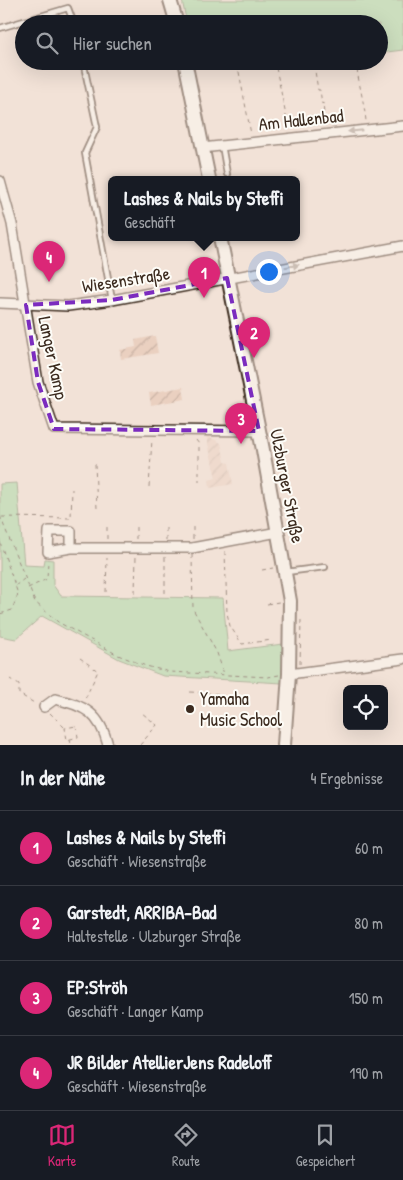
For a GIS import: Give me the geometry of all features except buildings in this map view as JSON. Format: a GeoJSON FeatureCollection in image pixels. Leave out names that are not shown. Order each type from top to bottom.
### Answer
{"type":"FeatureCollection","features":[{"type":"Feature","properties":{"kind":"main road"},"geometry":{"type":"LineString","coordinates":[[170,0],[174,15]]}},
{"type":"Feature","properties":{"kind":"main road"},"geometry":{"type":"LineString","coordinates":[[187,70],[208,176]]}},
{"type":"Feature","properties":{"kind":"main road","name":"Ulzburger Straße"},"geometry":{"type":"LineString","coordinates":[[221,241],[259,431],[290,601],[284,745]]}},
{"type":"Feature","properties":{"kind":"street","name":"Am Hallenbad"},"geometry":{"type":"LineString","coordinates":[[202,148],[403,126]]}},
{"type":"Feature","properties":{"kind":"street","name":"Langer Kamp"},"geometry":{"type":"LineString","coordinates":[[0,181],[12,224],[38,382],[54,429],[259,431]]}},
{"type":"Feature","properties":{"kind":"street","name":"Wiesenstraße"},"geometry":{"type":"LineString","coordinates":[[0,302],[68,306],[112,300],[403,246]]}},
{"type":"Feature","properties":{"kind":"street"},"geometry":{"type":"LineString","coordinates":[[71,548],[71,531],[49,530],[48,552],[71,548],[192,548],[278,532]]}},
{"type":"Feature","properties":{"kind":"street"},"geometry":{"type":"LineString","coordinates":[[288,674],[403,659]]}},
{"type":"Feature","properties":{"kind":"street"},"geometry":{"type":"LineString","coordinates":[[44,707],[55,699],[82,706],[93,714],[104,728],[108,745]]}},
{"type":"Feature","properties":{"kind":"lane"},"geometry":{"type":"LineString","coordinates":[[44,15],[68,8],[71,15]]}},
{"type":"Feature","properties":{"kind":"lane"},"geometry":{"type":"LineString","coordinates":[[0,28],[15,24]]}},
{"type":"Feature","properties":{"kind":"lane"},"geometry":{"type":"LineString","coordinates":[[84,70],[96,127],[85,153],[112,300]]}},
{"type":"Feature","properties":{"kind":"lane"},"geometry":{"type":"LineString","coordinates":[[222,146],[227,174]]}},
{"type":"Feature","properties":{"kind":"lane"},"geometry":{"type":"LineString","coordinates":[[284,570],[326,567]]}},
{"type":"Feature","properties":{"kind":"path"},"geometry":{"type":"LineString","coordinates":[[276,70],[290,138]]}},
{"type":"Feature","properties":{"kind":"path"},"geometry":{"type":"LineString","coordinates":[[315,70],[318,90],[320,90],[323,104],[326,134]]}},
{"type":"Feature","properties":{"kind":"path"},"geometry":{"type":"LineString","coordinates":[[357,70],[358,88],[364,99],[366,130]]}},
{"type":"Feature","properties":{"kind":"path"},"geometry":{"type":"LineString","coordinates":[[239,72],[252,142]]}},
{"type":"Feature","properties":{"kind":"path"},"geometry":{"type":"LineString","coordinates":[[149,486],[152,441],[157,430]]}},
{"type":"Feature","properties":{"kind":"path"},"geometry":{"type":"LineString","coordinates":[[191,430],[198,444],[199,482]]}},
{"type":"Feature","properties":{"kind":"path"},"geometry":{"type":"LineString","coordinates":[[95,464],[97,509]]}},
{"type":"Feature","properties":{"kind":"path"},"geometry":{"type":"LineString","coordinates":[[72,489],[71,518],[1,516],[27,588],[35,602],[58,622],[118,655],[146,666],[170,672],[268,677],[288,674]]}},
{"type":"Feature","properties":{"kind":"path"},"geometry":{"type":"LineString","coordinates":[[136,524],[136,593]]}},
{"type":"Feature","properties":{"kind":"path"},"geometry":{"type":"LineString","coordinates":[[106,592],[107,525]]}},
{"type":"Feature","properties":{"kind":"path"},"geometry":{"type":"LineString","coordinates":[[165,593],[166,525]]}},
{"type":"Feature","properties":{"kind":"path"},"geometry":{"type":"LineString","coordinates":[[193,525],[193,610],[217,653],[224,675]]}},
{"type":"Feature","properties":{"kind":"path"},"geometry":{"type":"LineString","coordinates":[[0,542],[18,594],[12,610],[0,614]]}},
{"type":"Feature","properties":{"kind":"path"},"geometry":{"type":"LineString","coordinates":[[225,542],[227,613],[230,626],[242,644],[272,640]]}},
{"type":"Feature","properties":{"kind":"path"},"geometry":{"type":"LineString","coordinates":[[27,588],[47,579],[48,552]]}},
{"type":"Feature","properties":{"kind":"path"},"geometry":{"type":"LineString","coordinates":[[262,570],[284,570]]}},
{"type":"Feature","properties":{"kind":"path"},"geometry":{"type":"LineString","coordinates":[[15,586],[25,579]]}},
{"type":"Feature","properties":{"kind":"path"},"geometry":{"type":"LineString","coordinates":[[267,604],[290,601]]}},
{"type":"Feature","properties":{"kind":"path"},"geometry":{"type":"LineString","coordinates":[[80,658],[98,671],[82,706]]}},
{"type":"Feature","properties":{"kind":"path"},"geometry":{"type":"LineString","coordinates":[[10,680],[19,685],[19,694],[44,707],[65,728],[67,740],[78,737],[76,726],[65,728]]}},
{"type":"Feature","properties":{"kind":"path"},"geometry":{"type":"LineString","coordinates":[[190,692],[222,694]]}},
{"type":"Feature","properties":{"kind":"path"},"geometry":{"type":"LineString","coordinates":[[140,745],[157,725],[142,713]]}},
{"type":"Feature","properties":{"kind":"path"},"geometry":{"type":"LineString","coordinates":[[70,739],[70,745]]}},
{"type":"Feature","properties":{"kind":"highlighted area"},"geometry":{"type":"Polygon","coordinates":[[[227,278],[259,431],[54,429],[38,382],[26,305],[112,300],[227,278]]]}},
{"type":"Feature","properties":{"kind":"shaded area"},"geometry":{"type":"Polygon","coordinates":[[[155,336],[158,353],[121,359],[120,350],[136,347],[135,340],[155,336]]]}},
{"type":"Feature","properties":{"kind":"shaded area"},"geometry":{"type":"Polygon","coordinates":[[[183,387],[185,399],[151,405],[149,393],[183,387]]]}},
{"type":"Feature","properties":{"kind":"shaded area"},"geometry":{"type":"Polygon","coordinates":[[[206,435],[221,443],[225,462],[229,463],[233,484],[210,488],[209,480],[216,478],[206,435]]]}},
{"type":"Feature","properties":{"kind":"green space"},"geometry":{"type":"Polygon","coordinates":[[[182,0],[403,0],[403,50],[388,52],[388,15],[185,15],[182,0]]]}},
{"type":"Feature","properties":{"kind":"green space"},"geometry":{"type":"Polygon","coordinates":[[[17,483],[24,565],[44,566],[45,559],[53,560],[53,585],[61,596],[223,598],[228,651],[283,644],[282,683],[163,676],[119,659],[42,616],[16,639],[0,636],[0,484],[17,483]]]}},
{"type":"Feature","properties":{"kind":"place","name":"JR Bilder AtellierJens Radeloff"},"geometry":{"type":"Point","coordinates":[49,282]}},
{"type":"Feature","properties":{"kind":"place","name":"Lashes & Nails by Steffi"},"geometry":{"type":"Point","coordinates":[204,298]}},
{"type":"Feature","properties":{"kind":"place","name":"Garstedt, ARRIBA-Bad"},"geometry":{"type":"Point","coordinates":[254,358]}},
{"type":"Feature","properties":{"kind":"place","name":"EP:Ströh"},"geometry":{"type":"Point","coordinates":[241,444]}},
{"type":"Feature","properties":{"kind":"place","name":"Yamaha Music School"},"geometry":{"type":"Point","coordinates":[190,709]}}]}
